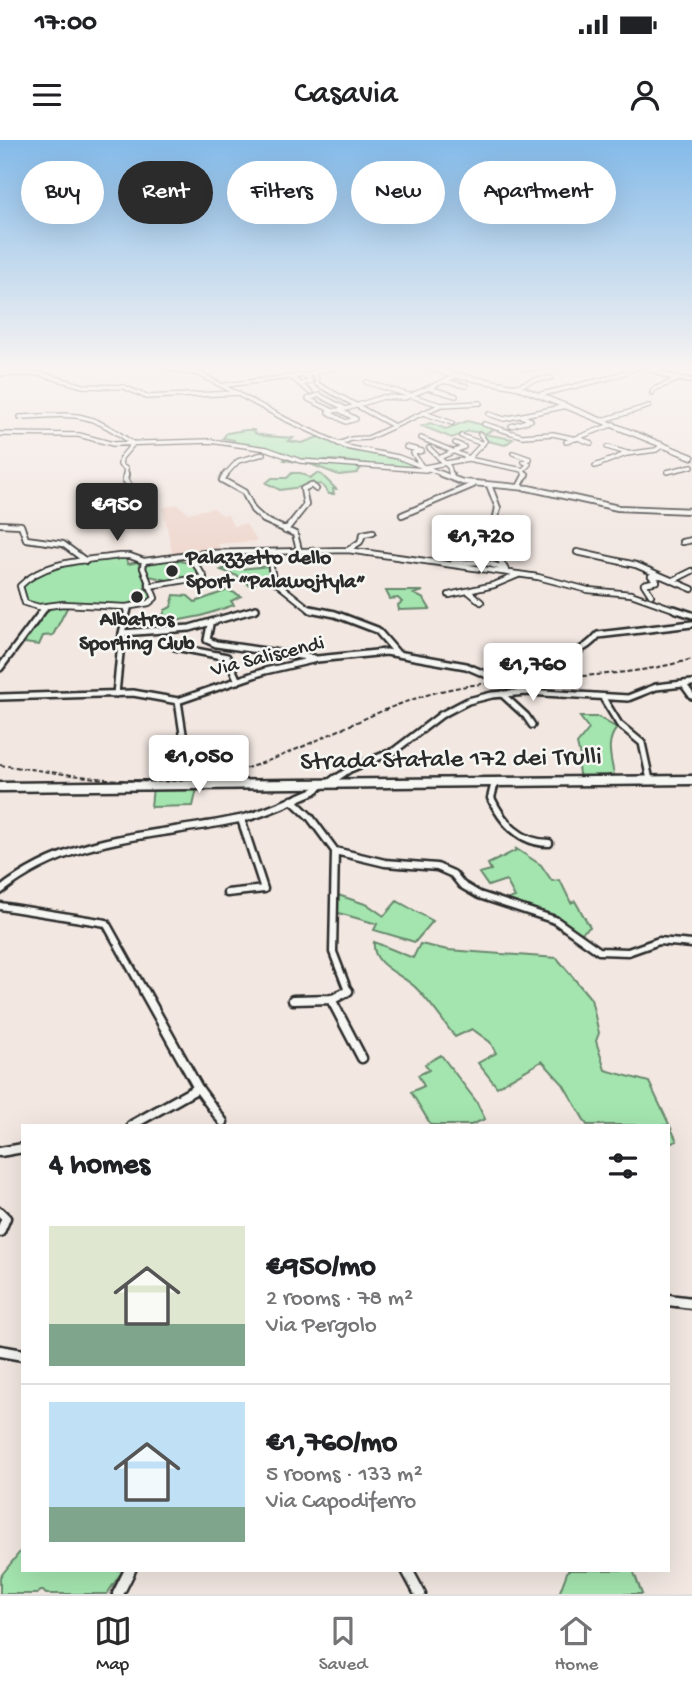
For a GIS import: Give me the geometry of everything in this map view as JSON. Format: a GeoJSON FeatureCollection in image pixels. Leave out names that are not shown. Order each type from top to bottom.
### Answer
{"type":"FeatureCollection","features":[{"type":"Feature","properties":{"kind":"main road"},"geometry":{"type":"LineString","coordinates":[[639,435],[692,457]]}},
{"type":"Feature","properties":{"kind":"main road","name":"Strada Statale 172 dei Trulli"},"geometry":{"type":"LineString","coordinates":[[0,787],[692,780]]}},
{"type":"Feature","properties":{"kind":"street"},"geometry":{"type":"LineString","coordinates":[[78,435],[113,444],[210,441],[267,449],[300,461],[340,461],[385,469],[423,468],[468,459],[483,444],[485,439],[481,435]]}},
{"type":"Feature","properties":{"kind":"street"},"geometry":{"type":"LineString","coordinates":[[121,435],[133,444]]}},
{"type":"Feature","properties":{"kind":"street"},"geometry":{"type":"LineString","coordinates":[[319,435],[356,450],[398,457],[423,468],[475,484],[519,487],[618,508],[692,511]]}},
{"type":"Feature","properties":{"kind":"street"},"geometry":{"type":"LineString","coordinates":[[339,444],[375,435]]}},
{"type":"Feature","properties":{"kind":"street"},"geometry":{"type":"LineString","coordinates":[[518,435],[540,435]]}},
{"type":"Feature","properties":{"kind":"street"},"geometry":{"type":"LineString","coordinates":[[558,435],[591,443]]}},
{"type":"Feature","properties":{"kind":"street"},"geometry":{"type":"LineString","coordinates":[[566,442],[585,435]]}},
{"type":"Feature","properties":{"kind":"street"},"geometry":{"type":"LineString","coordinates":[[461,436],[483,444]]}},
{"type":"Feature","properties":{"kind":"street"},"geometry":{"type":"LineString","coordinates":[[421,438],[468,459],[523,470]]}},
{"type":"Feature","properties":{"kind":"street"},"geometry":{"type":"LineString","coordinates":[[439,458],[464,447],[454,443]]}},
{"type":"Feature","properties":{"kind":"street"},"geometry":{"type":"LineString","coordinates":[[133,444],[121,458],[120,465],[127,469],[125,480],[137,495]]}},
{"type":"Feature","properties":{"kind":"street"},"geometry":{"type":"LineString","coordinates":[[595,466],[629,453],[656,450],[663,445]]}},
{"type":"Feature","properties":{"kind":"street"},"geometry":{"type":"LineString","coordinates":[[406,447],[422,451],[413,453],[423,468]]}},
{"type":"Feature","properties":{"kind":"street"},"geometry":{"type":"LineString","coordinates":[[607,447],[629,453]]}},
{"type":"Feature","properties":{"kind":"street"},"geometry":{"type":"LineString","coordinates":[[429,448],[449,467],[452,478]]}},
{"type":"Feature","properties":{"kind":"street"},"geometry":{"type":"LineString","coordinates":[[513,453],[530,458],[524,462],[529,464],[523,470]]}},
{"type":"Feature","properties":{"kind":"street"},"geometry":{"type":"LineString","coordinates":[[262,454],[235,461],[222,480],[244,492],[246,500],[261,521],[296,536],[299,550]]}},
{"type":"Feature","properties":{"kind":"street"},"geometry":{"type":"LineString","coordinates":[[667,472],[692,466]]}},
{"type":"Feature","properties":{"kind":"street"},"geometry":{"type":"LineString","coordinates":[[519,487],[526,473],[523,470]]}},
{"type":"Feature","properties":{"kind":"street"},"geometry":{"type":"LineString","coordinates":[[402,515],[475,484]]}},
{"type":"Feature","properties":{"kind":"street"},"geometry":{"type":"LineString","coordinates":[[285,531],[306,505],[303,489],[311,485],[316,489]]}},
{"type":"Feature","properties":{"kind":"street"},"geometry":{"type":"LineString","coordinates":[[489,485],[497,496],[501,514],[490,543],[503,562],[505,570]]}},
{"type":"Feature","properties":{"kind":"street"},"geometry":{"type":"LineString","coordinates":[[0,524],[21,526],[26,539],[68,546],[86,561]]}},
{"type":"Feature","properties":{"kind":"street"},"geometry":{"type":"LineString","coordinates":[[348,550],[360,542],[363,534],[373,532]]}},
{"type":"Feature","properties":{"kind":"street"},"geometry":{"type":"LineString","coordinates":[[682,542],[692,540]]}},
{"type":"Feature","properties":{"kind":"street"},"geometry":{"type":"LineString","coordinates":[[254,552],[269,555],[282,550]]}},
{"type":"Feature","properties":{"kind":"street"},"geometry":{"type":"LineString","coordinates":[[144,561],[149,586],[155,598],[150,604],[128,607],[60,604],[32,607],[25,603],[20,591],[23,582],[48,569],[86,561],[126,556],[144,561],[189,555],[348,550],[446,564],[484,562],[505,570],[588,590],[642,596],[692,615]]}},
{"type":"Feature","properties":{"kind":"street"},"geometry":{"type":"LineString","coordinates":[[578,552],[608,556],[667,576],[692,589]]}},
{"type":"Feature","properties":{"kind":"street"},"geometry":{"type":"LineString","coordinates":[[149,586],[204,577],[189,555]]}},
{"type":"Feature","properties":{"kind":"street"},"geometry":{"type":"LineString","coordinates":[[269,555],[272,578],[309,609],[335,614],[377,630],[396,652]]}},
{"type":"Feature","properties":{"kind":"street"},"geometry":{"type":"LineString","coordinates":[[674,580],[692,571]]}},
{"type":"Feature","properties":{"kind":"street"},"geometry":{"type":"LineString","coordinates":[[449,595],[494,585],[520,574]]}},
{"type":"Feature","properties":{"kind":"street"},"geometry":{"type":"LineString","coordinates":[[651,595],[645,584],[657,581],[651,576],[667,576]]}},
{"type":"Feature","properties":{"kind":"street"},"geometry":{"type":"LineString","coordinates":[[468,592],[481,602]]}},
{"type":"Feature","properties":{"kind":"street"},"geometry":{"type":"LineString","coordinates":[[0,668],[45,607]]}},
{"type":"Feature","properties":{"kind":"street"},"geometry":{"type":"LineString","coordinates":[[116,694],[122,633],[128,607]]}},
{"type":"Feature","properties":{"kind":"street"},"geometry":{"type":"LineString","coordinates":[[122,633],[150,634],[210,625],[256,609]]}},
{"type":"Feature","properties":{"kind":"street"},"geometry":{"type":"LineString","coordinates":[[496,678],[509,669],[568,655],[591,643],[598,635],[692,624]]}},
{"type":"Feature","properties":{"kind":"street"},"geometry":{"type":"LineString","coordinates":[[210,625],[207,640],[216,644],[317,659]]}},
{"type":"Feature","properties":{"kind":"street"},"geometry":{"type":"LineString","coordinates":[[175,647],[227,657],[238,681]]}},
{"type":"Feature","properties":{"kind":"street","name":"Via Saliscendi"},"geometry":{"type":"LineString","coordinates":[[178,701],[317,659],[396,652],[466,666],[527,692]]}},
{"type":"Feature","properties":{"kind":"street"},"geometry":{"type":"LineString","coordinates":[[0,891],[24,873],[63,853],[170,829],[241,818],[292,800],[314,791],[350,769],[394,751],[440,715],[454,708],[502,694],[527,692],[628,698],[656,687],[692,683]]}},
{"type":"Feature","properties":{"kind":"street"},"geometry":{"type":"LineString","coordinates":[[684,685],[692,696]]}},
{"type":"Feature","properties":{"kind":"street"},"geometry":{"type":"LineString","coordinates":[[0,697],[143,694],[178,701],[177,721],[191,760],[203,778],[175,785]]}},
{"type":"Feature","properties":{"kind":"street"},"geometry":{"type":"LineString","coordinates":[[502,694],[524,712],[532,725]]}},
{"type":"Feature","properties":{"kind":"street"},"geometry":{"type":"LineString","coordinates":[[603,698],[619,724],[642,743],[650,781]]}},
{"type":"Feature","properties":{"kind":"street"},"geometry":{"type":"LineString","coordinates":[[495,782],[491,798],[512,831],[541,844],[548,843]]}},
{"type":"Feature","properties":{"kind":"street"},"geometry":{"type":"LineString","coordinates":[[292,800],[310,817],[335,851],[333,953],[348,991],[331,999],[293,1000]]}},
{"type":"Feature","properties":{"kind":"street"},"geometry":{"type":"LineString","coordinates":[[227,893],[264,890],[241,818]]}},
{"type":"Feature","properties":{"kind":"street"},"geometry":{"type":"LineString","coordinates":[[335,851],[385,863],[437,867],[453,874],[462,885],[479,895],[555,920],[599,951],[628,952],[659,941],[692,944]]}},
{"type":"Feature","properties":{"kind":"street"},"geometry":{"type":"LineString","coordinates":[[0,906],[106,923],[198,1088],[223,1122]]}},
{"type":"Feature","properties":{"kind":"street"},"geometry":{"type":"LineString","coordinates":[[331,999],[362,1058]]}},
{"type":"Feature","properties":{"kind":"street"},"geometry":{"type":"LineString","coordinates":[[134,1124],[198,1088]]}},
{"type":"Feature","properties":{"kind":"street"},"geometry":{"type":"LineString","coordinates":[[0,1152],[21,1148]]}},
{"type":"Feature","properties":{"kind":"street"},"geometry":{"type":"LineString","coordinates":[[0,1212],[6,1218],[0,1232]]}},
{"type":"Feature","properties":{"kind":"street"},"geometry":{"type":"LineString","coordinates":[[670,1300],[692,1303]]}},
{"type":"Feature","properties":{"kind":"street"},"geometry":{"type":"LineString","coordinates":[[0,1351],[21,1355]]}},
{"type":"Feature","properties":{"kind":"street"},"geometry":{"type":"LineString","coordinates":[[118,1594],[129,1572]]}},
{"type":"Feature","properties":{"kind":"street"},"geometry":{"type":"LineString","coordinates":[[408,1572],[420,1594]]}},
{"type":"Feature","properties":{"kind":"shaded area"},"geometry":{"type":"Polygon","coordinates":[[[177,504],[188,513],[214,508],[222,515],[228,515],[233,526],[246,524],[257,541],[218,544],[220,549],[173,556],[163,508],[177,504]]]}},
{"type":"Feature","properties":{"kind":"green space"},"geometry":{"type":"Polygon","coordinates":[[[226,435],[261,435],[293,438],[288,441],[302,443],[321,436],[349,449],[391,456],[419,469],[324,460],[362,467],[357,473],[339,475],[310,464],[284,460],[286,457],[306,460],[288,457],[271,449],[232,444],[234,440],[223,438],[226,435]]]}},
{"type":"Feature","properties":{"kind":"green space"},"geometry":{"type":"Polygon","coordinates":[[[483,435],[513,439],[505,445],[488,441],[483,435]]]}},
{"type":"Feature","properties":{"kind":"green space"},"geometry":{"type":"Polygon","coordinates":[[[292,473],[301,473],[310,478],[317,473],[322,475],[336,489],[333,489],[334,494],[329,494],[321,484],[280,490],[266,483],[272,478],[287,478],[292,473]]]}},
{"type":"Feature","properties":{"kind":"green space"},"geometry":{"type":"Polygon","coordinates":[[[125,557],[128,564],[138,562],[146,586],[144,589],[148,590],[154,600],[91,607],[27,604],[21,588],[40,573],[68,565],[125,557]]]}},
{"type":"Feature","properties":{"kind":"green space","name":"Palazzetto dello Sport “Palawojtyla”"},"geometry":{"type":"Polygon","coordinates":[[[173,559],[192,564],[200,575],[172,581],[149,576],[146,567],[148,564],[173,559]]]}},
{"type":"Feature","properties":{"kind":"green space"},"geometry":{"type":"Polygon","coordinates":[[[233,565],[240,569],[269,566],[270,579],[249,585],[243,578],[221,570],[233,565]]]}},
{"type":"Feature","properties":{"kind":"green space"},"geometry":{"type":"Polygon","coordinates":[[[228,590],[241,596],[231,601],[234,605],[201,616],[165,623],[167,616],[163,616],[165,610],[171,607],[174,595],[188,596],[195,602],[228,590]]]}},
{"type":"Feature","properties":{"kind":"green space"},"geometry":{"type":"Polygon","coordinates":[[[386,591],[423,591],[414,594],[424,599],[430,609],[399,610],[398,605],[402,602],[398,598],[390,599],[386,591]]]}},
{"type":"Feature","properties":{"kind":"green space"},"geometry":{"type":"Polygon","coordinates":[[[60,605],[68,606],[53,635],[43,636],[39,645],[24,643],[45,611],[60,605]]]}},
{"type":"Feature","properties":{"kind":"green space"},"geometry":{"type":"Polygon","coordinates":[[[560,656],[577,675],[501,680],[500,676],[560,656]]]}},
{"type":"Feature","properties":{"kind":"green space"},"geometry":{"type":"Polygon","coordinates":[[[580,717],[598,717],[617,728],[610,745],[614,775],[609,775],[610,780],[580,780],[577,761],[581,760],[577,744],[589,729],[580,717]]]}},
{"type":"Feature","properties":{"kind":"green space"},"geometry":{"type":"Polygon","coordinates":[[[153,787],[197,789],[193,806],[151,807],[153,787]]]}},
{"type":"Feature","properties":{"kind":"green space"},"geometry":{"type":"Polygon","coordinates":[[[515,848],[541,865],[552,881],[560,880],[571,903],[575,901],[590,927],[580,934],[545,913],[510,906],[509,899],[515,897],[506,880],[488,886],[479,873],[491,870],[488,864],[517,850],[515,848]]]}},
{"type":"Feature","properties":{"kind":"green space"},"geometry":{"type":"Polygon","coordinates":[[[335,894],[368,905],[384,916],[397,901],[433,921],[415,942],[374,930],[377,924],[335,912],[335,894]]]}},
{"type":"Feature","properties":{"kind":"green space"},"geometry":{"type":"Polygon","coordinates":[[[374,942],[413,958],[420,944],[448,950],[557,958],[591,999],[599,1033],[596,1041],[605,1070],[649,1082],[669,1124],[586,1124],[563,1084],[542,1061],[497,1087],[478,1063],[496,1053],[490,1042],[472,1029],[455,1037],[417,989],[383,964],[374,951],[374,942]]]}},
{"type":"Feature","properties":{"kind":"green space"},"geometry":{"type":"Polygon","coordinates":[[[441,1055],[476,1101],[485,1119],[473,1124],[430,1124],[411,1092],[424,1086],[418,1075],[429,1070],[425,1064],[441,1055]]]}},
{"type":"Feature","properties":{"kind":"green space"},"geometry":{"type":"Polygon","coordinates":[[[670,1126],[677,1141],[670,1144],[670,1126]]]}},
{"type":"Feature","properties":{"kind":"green space"},"geometry":{"type":"Polygon","coordinates":[[[21,1551],[21,1572],[122,1572],[107,1594],[46,1594],[42,1590],[37,1594],[0,1594],[0,1577],[21,1551]]]}},
{"type":"Feature","properties":{"kind":"green space"},"geometry":{"type":"Polygon","coordinates":[[[567,1572],[634,1572],[642,1594],[559,1594],[567,1572]]]}},
{"type":"Feature","properties":{"kind":"railway"},"geometry":{"type":"LineString","coordinates":[[0,765],[119,780],[178,781],[208,777],[265,762],[399,704],[455,688],[514,680],[633,671],[692,659]]}},
{"type":"Feature","properties":{"kind":"place","name":"Palazzetto dello Sport “Palawojtyla”"},"geometry":{"type":"Point","coordinates":[172,571]}},
{"type":"Feature","properties":{"kind":"place","name":"Albatros Sporting Club"},"geometry":{"type":"Point","coordinates":[137,597]}}]}
